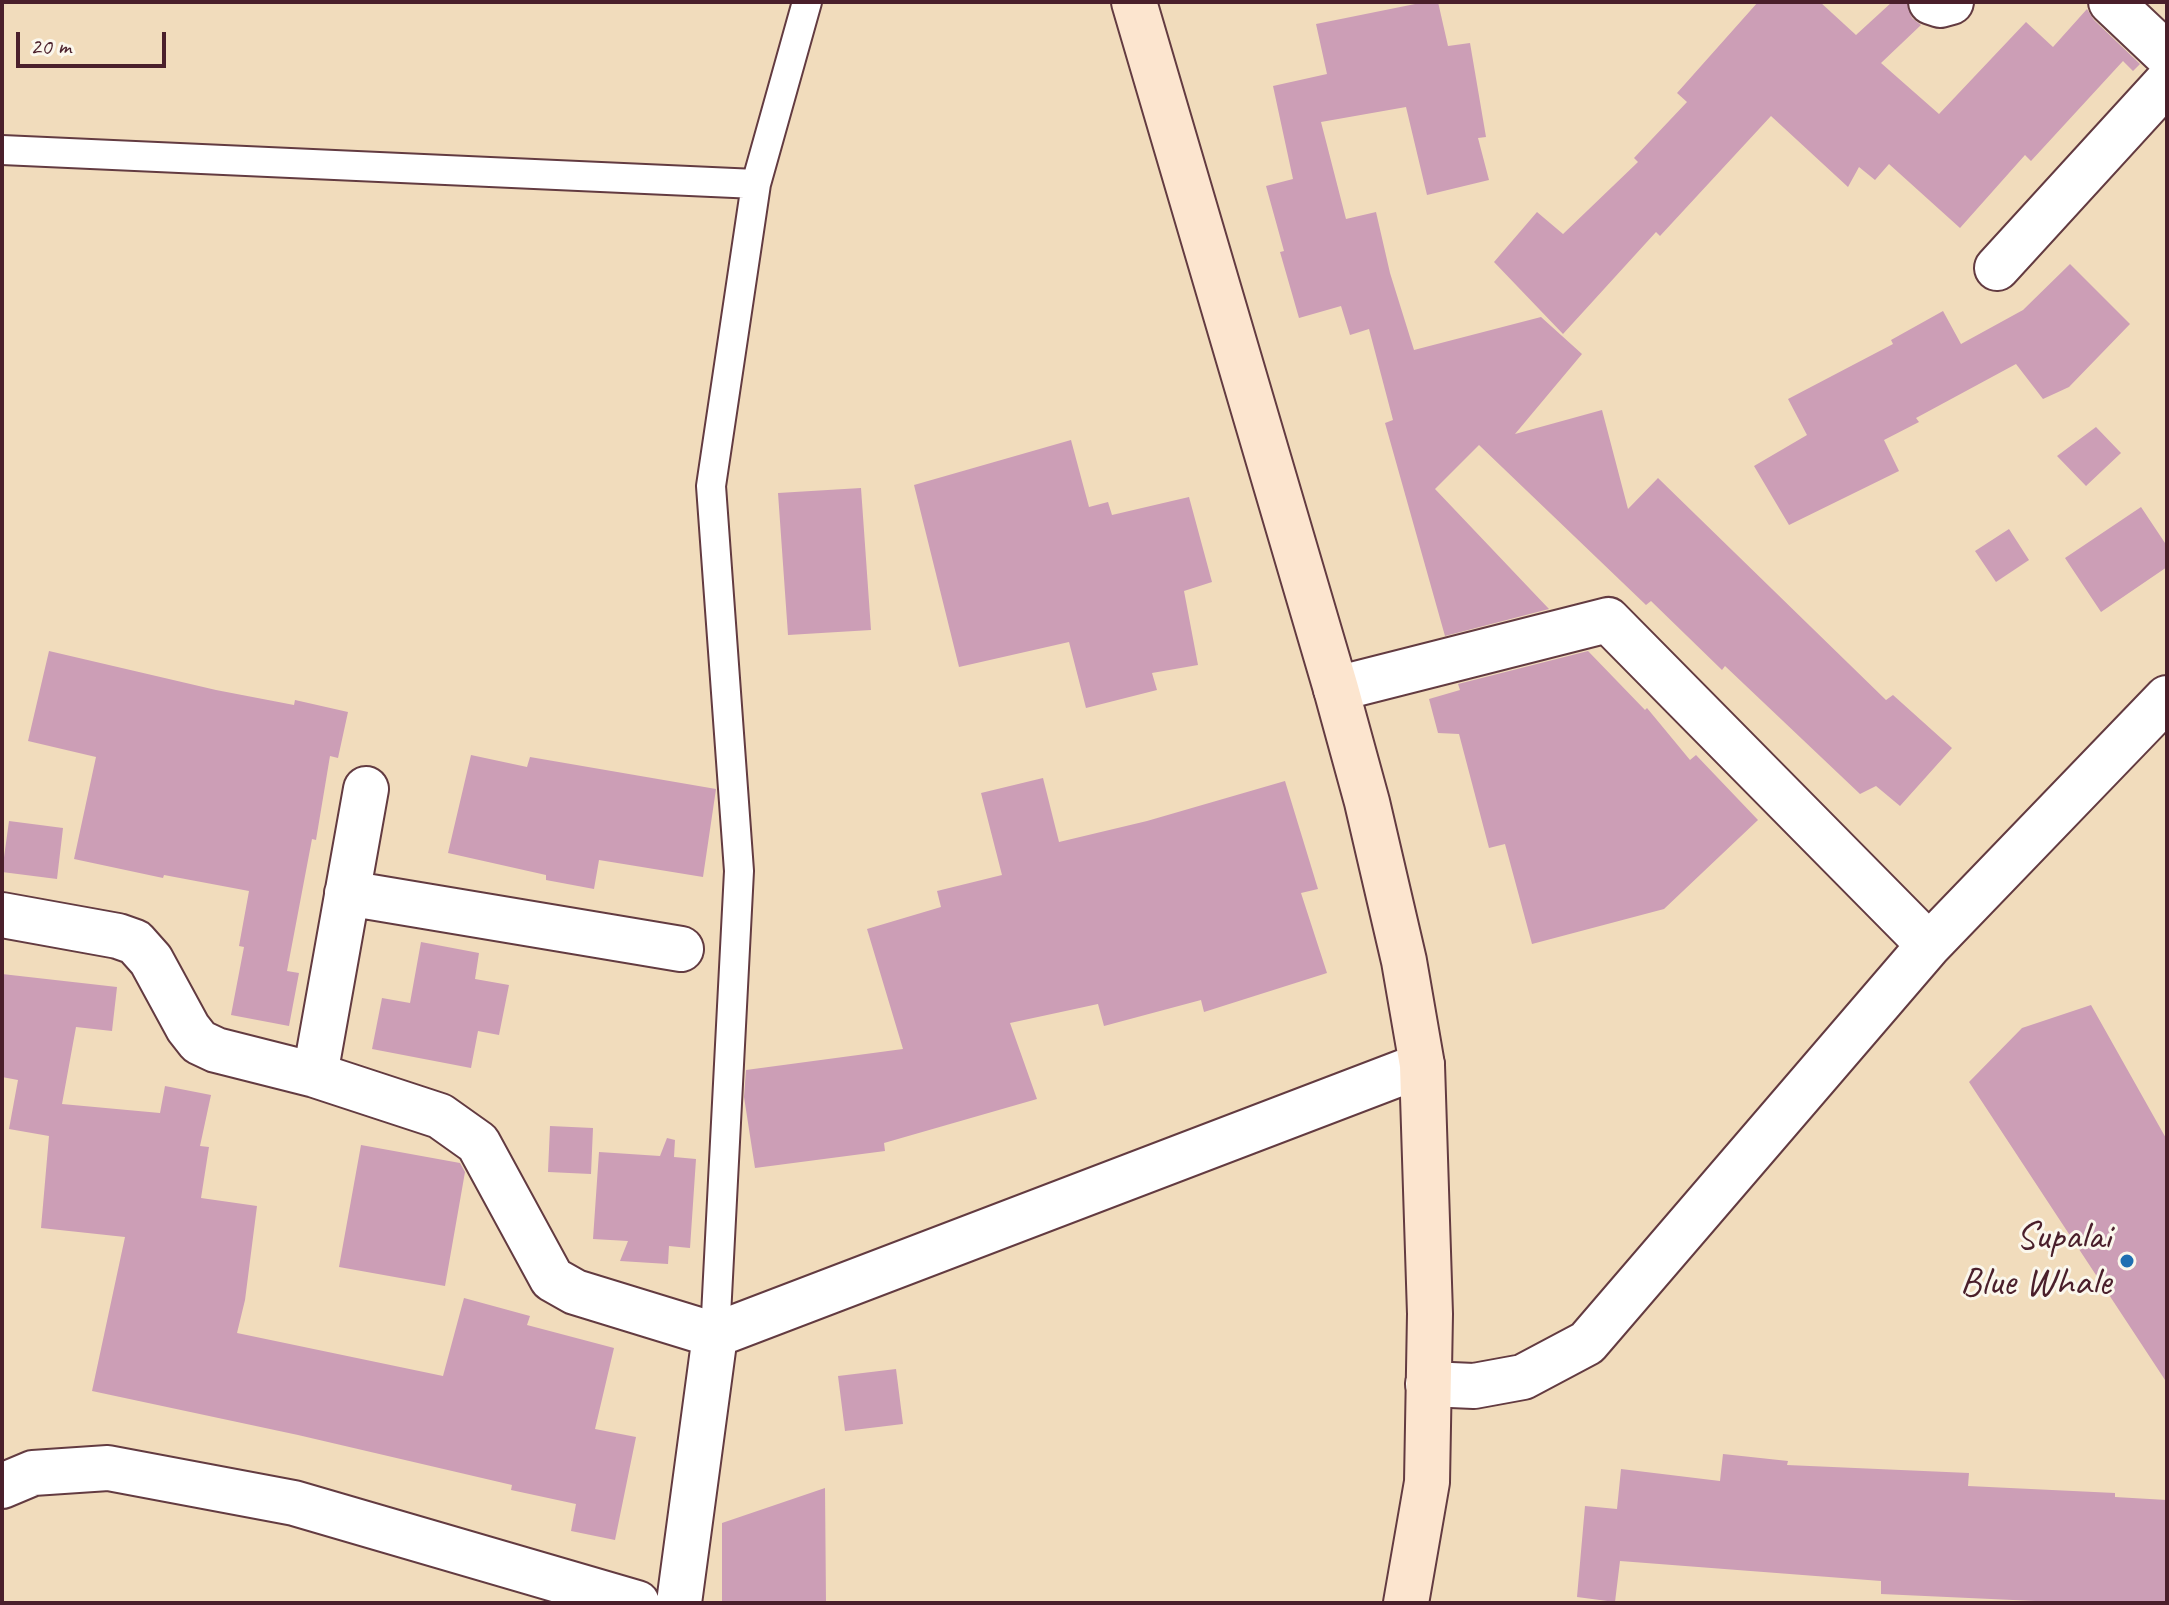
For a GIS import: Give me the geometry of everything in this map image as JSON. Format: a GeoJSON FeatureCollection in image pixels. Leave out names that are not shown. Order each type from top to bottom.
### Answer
{"type":"FeatureCollection","features":[{"type":"Feature","properties":{"kind":"main road"},"geometry":{"type":"LineString","coordinates":[[1134,2],[1367,802],[1404,961],[1422,1065],[1430,1314],[1427,1482],[1406,1603]]}},
{"type":"Feature","properties":{"kind":"street"},"geometry":{"type":"LineString","coordinates":[[1931,2],[1940,5],[1951,2]]}},
{"type":"Feature","properties":{"kind":"street"},"geometry":{"type":"LineString","coordinates":[[2111,2],[2167,55]]}},
{"type":"Feature","properties":{"kind":"street"},"geometry":{"type":"LineString","coordinates":[[1997,268],[2167,82]]}},
{"type":"Feature","properties":{"kind":"street"},"geometry":{"type":"LineString","coordinates":[[1336,689],[1608,620],[1929,945]]}},
{"type":"Feature","properties":{"kind":"street"},"geometry":{"type":"LineString","coordinates":[[1428,1384],[1474,1386],[1523,1377],[1587,1343],[1929,945],[2167,698]]}},
{"type":"Feature","properties":{"kind":"street"},"geometry":{"type":"LineString","coordinates":[[315,1075],[366,789]]}},
{"type":"Feature","properties":{"kind":"street"},"geometry":{"type":"LineString","coordinates":[[347,893],[681,949]]}},
{"type":"Feature","properties":{"kind":"street"},"geometry":{"type":"LineString","coordinates":[[2,915],[118,936],[135,942],[151,960],[188,1028],[199,1042],[216,1050],[315,1075],[440,1116],[478,1143],[552,1279],[575,1292],[715,1335],[1422,1065]]}},
{"type":"Feature","properties":{"kind":"street"},"geometry":{"type":"LineString","coordinates":[[679,1603],[715,1335]]}},
{"type":"Feature","properties":{"kind":"street"},"geometry":{"type":"LineString","coordinates":[[2,1486],[33,1473],[108,1468],[294,1503],[637,1603]]}},
{"type":"Feature","properties":{"kind":"lane"},"geometry":{"type":"LineString","coordinates":[[715,1335],[739,871],[711,486],[756,184],[807,2]]}},
{"type":"Feature","properties":{"kind":"lane"},"geometry":{"type":"LineString","coordinates":[[2,150],[756,184]]}},
{"type":"Feature","properties":{"kind":"building"},"geometry":{"type":"Polygon","coordinates":[[[1438,2],[1448,46],[1470,43],[1486,137],[1478,138],[1489,180],[1427,195],[1406,107],[1321,122],[1346,219],[1376,212],[1390,273],[1414,350],[1541,317],[1582,354],[1515,434],[1602,410],[1628,509],[1658,478],[1886,700],[1893,695],[1952,748],[1900,806],[1876,786],[1860,794],[1725,666],[1722,670],[1651,601],[1646,605],[1479,445],[1435,489],[1549,609],[1445,636],[1385,423],[1393,420],[1369,329],[1350,335],[1341,306],[1299,318],[1280,252],[1284,251],[1266,186],[1293,179],[1273,86],[1327,74],[1316,24],[1438,2]]]}},
{"type":"Feature","properties":{"kind":"building"},"geometry":{"type":"Polygon","coordinates":[[[1758,2],[1820,2],[1856,35],[1892,2],[1907,2],[1912,18],[1921,25],[1881,63],[1939,114],[2026,22],[2053,47],[2087,9],[2094,20],[2140,64],[2133,71],[2123,61],[2031,161],[2025,155],[1960,228],[1889,164],[1875,180],[1859,167],[1848,187],[1771,116],[1660,236],[1656,232],[1563,334],[1494,262],[1537,212],[1563,234],[1638,162],[1634,158],[1687,102],[1677,93],[1758,2]]]}},
{"type":"Feature","properties":{"kind":"building"},"geometry":{"type":"Polygon","coordinates":[[[2070,264],[2130,324],[2069,387],[2043,399],[2016,364],[1916,418],[1919,422],[1884,440],[1899,471],[1789,525],[1754,466],[1807,435],[1788,399],[1893,344],[1891,340],[1943,311],[1961,344],[2023,310],[2070,264]]]}},
{"type":"Feature","properties":{"kind":"building"},"geometry":{"type":"Polygon","coordinates":[[[2096,427],[2121,453],[2086,486],[2057,456],[2096,427]]]}},
{"type":"Feature","properties":{"kind":"building"},"geometry":{"type":"Polygon","coordinates":[[[1071,440],[1089,507],[1108,502],[1112,515],[1189,497],[1212,582],[1184,591],[1198,665],[1152,673],[1157,690],[1086,708],[1069,642],[959,667],[914,485],[1071,440]]]}},
{"type":"Feature","properties":{"kind":"building"},"geometry":{"type":"Polygon","coordinates":[[[861,488],[871,630],[788,635],[778,493],[861,488]]]}},
{"type":"Feature","properties":{"kind":"building"},"geometry":{"type":"Polygon","coordinates":[[[2141,507],[2167,546],[2167,567],[2101,612],[2065,558],[2141,507]]]}},
{"type":"Feature","properties":{"kind":"building"},"geometry":{"type":"Polygon","coordinates":[[[2009,529],[2029,560],[1996,582],[1975,551],[2009,529]]]}},
{"type":"Feature","properties":{"kind":"building"},"geometry":{"type":"Polygon","coordinates":[[[49,651],[216,690],[294,705],[295,700],[348,712],[338,758],[330,756],[316,840],[312,839],[287,971],[299,973],[289,1026],[231,1015],[244,947],[239,946],[249,891],[164,875],[163,878],[74,859],[96,757],[28,741],[49,651]]]}},
{"type":"Feature","properties":{"kind":"building"},"geometry":{"type":"Polygon","coordinates":[[[1588,651],[1645,710],[1647,708],[1690,760],[1696,755],[1758,820],[1664,909],[1532,944],[1505,844],[1489,848],[1459,734],[1438,733],[1429,699],[1460,690],[1458,684],[1588,651]]]}},
{"type":"Feature","properties":{"kind":"building"},"geometry":{"type":"Polygon","coordinates":[[[471,755],[527,767],[530,757],[716,789],[703,877],[599,860],[594,889],[546,880],[546,875],[448,853],[471,755]]]}},
{"type":"Feature","properties":{"kind":"building"},"geometry":{"type":"Polygon","coordinates":[[[1043,778],[1059,842],[1147,821],[1285,781],[1318,889],[1301,893],[1327,973],[1204,1012],[1201,1000],[1104,1026],[1098,1004],[1010,1023],[1037,1099],[884,1143],[885,1151],[755,1168],[744,1097],[746,1070],[903,1049],[867,929],[941,907],[937,891],[1002,875],[981,793],[1043,778]]]}},
{"type":"Feature","properties":{"kind":"building"},"geometry":{"type":"Polygon","coordinates":[[[9,821],[63,828],[57,879],[2,872],[9,821]]]}},
{"type":"Feature","properties":{"kind":"building"},"geometry":{"type":"Polygon","coordinates":[[[421,942],[479,953],[475,979],[509,985],[499,1035],[478,1031],[471,1068],[372,1049],[382,998],[410,1003],[421,942]]]}},
{"type":"Feature","properties":{"kind":"building"},"geometry":{"type":"Polygon","coordinates":[[[2,974],[117,987],[112,1031],[76,1027],[62,1104],[160,1113],[165,1086],[211,1095],[200,1146],[209,1147],[201,1198],[257,1206],[245,1300],[237,1333],[443,1376],[464,1298],[530,1316],[527,1325],[614,1348],[595,1429],[636,1437],[615,1540],[571,1531],[576,1504],[511,1490],[512,1485],[92,1391],[125,1237],[41,1228],[49,1136],[9,1129],[18,1080],[2,1077],[2,974]]]}},
{"type":"Feature","properties":{"kind":"building","name":"Supalai Blue Whale"},"geometry":{"type":"Polygon","coordinates":[[[2091,1005],[2167,1140],[2167,1383],[1969,1082],[2022,1028],[2091,1005]]]}},
{"type":"Feature","properties":{"kind":"building"},"geometry":{"type":"Polygon","coordinates":[[[550,1126],[593,1128],[591,1174],[548,1172],[550,1126]]]}},
{"type":"Feature","properties":{"kind":"building"},"geometry":{"type":"Polygon","coordinates":[[[667,1138],[675,1140],[674,1157],[696,1159],[690,1248],[669,1246],[668,1264],[620,1261],[628,1241],[593,1239],[599,1152],[660,1156],[667,1138]]]}},
{"type":"Feature","properties":{"kind":"building"},"geometry":{"type":"Polygon","coordinates":[[[361,1145],[460,1163],[465,1172],[445,1286],[339,1267],[361,1145]]]}},
{"type":"Feature","properties":{"kind":"building"},"geometry":{"type":"Polygon","coordinates":[[[896,1369],[903,1424],[845,1431],[838,1376],[896,1369]]]}},
{"type":"Feature","properties":{"kind":"building"},"geometry":{"type":"Polygon","coordinates":[[[1723,1454],[1788,1461],[1787,1465],[1969,1473],[1968,1486],[2115,1493],[2115,1497],[2167,1500],[2167,1603],[2035,1603],[1881,1594],[1881,1581],[1620,1561],[1615,1602],[1577,1597],[1585,1506],[1617,1509],[1621,1469],[1720,1481],[1723,1454]]]}},
{"type":"Feature","properties":{"kind":"building"},"geometry":{"type":"Polygon","coordinates":[[[825,1488],[826,1603],[722,1603],[722,1523],[825,1488]]]}},
{"type":"Feature","properties":{"kind":"place","name":"Supalai Blue Whale"},"geometry":{"type":"Point","coordinates":[2127,1261]}}]}
